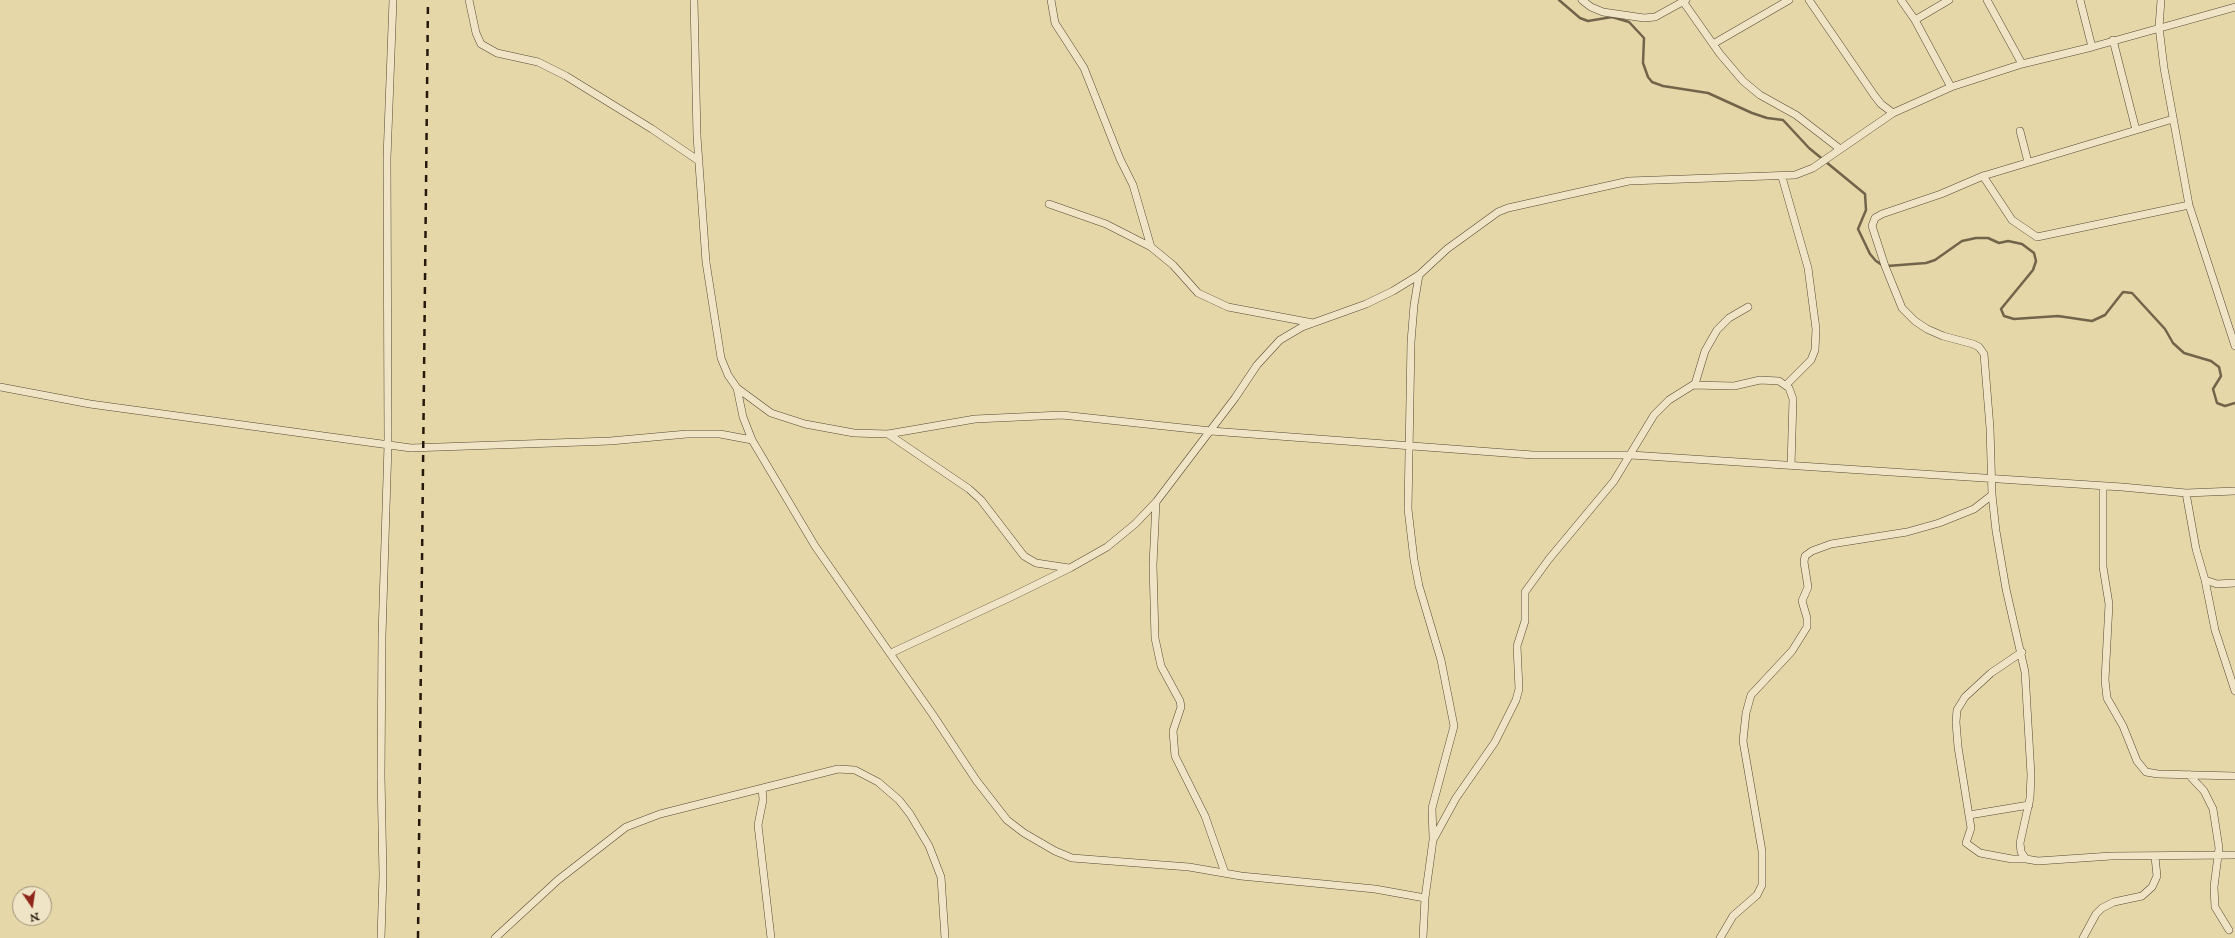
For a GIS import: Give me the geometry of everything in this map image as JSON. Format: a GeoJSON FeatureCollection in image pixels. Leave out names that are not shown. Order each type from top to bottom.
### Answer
{"type":"FeatureCollection","features":[{"type":"Feature","properties":{"kind":"street"},"geometry":{"type":"LineString","coordinates":[[382,938],[382,636],[388,445],[387,158],[393,0]]}},
{"type":"Feature","properties":{"kind":"street"},"geometry":{"type":"LineString","coordinates":[[469,0],[476,33],[481,44],[505,56],[538,62],[551,68],[652,129],[699,161]]}},
{"type":"Feature","properties":{"kind":"street"},"geometry":{"type":"LineString","coordinates":[[694,0],[699,161],[706,262],[716,336],[721,358],[728,375],[737,388],[771,413],[805,424],[854,433],[888,434],[975,419],[1062,415],[1211,430],[1533,455],[1631,455],[2103,486],[2186,493],[2235,491]]}},
{"type":"Feature","properties":{"kind":"street"},"geometry":{"type":"LineString","coordinates":[[1051,0],[1055,23],[1084,68],[1120,159],[1133,185],[1151,247]]}},
{"type":"Feature","properties":{"kind":"street"},"geometry":{"type":"LineString","coordinates":[[1582,0],[1591,7],[1603,12],[1644,18],[1654,17],[1684,0],[1713,44],[1735,72],[1754,91],[1788,110],[1840,149]]}},
{"type":"Feature","properties":{"kind":"street"},"geometry":{"type":"LineString","coordinates":[[1713,44],[1789,0]]}},
{"type":"Feature","properties":{"kind":"street"},"geometry":{"type":"LineString","coordinates":[[1809,0],[1874,95],[1881,104],[1893,113]]}},
{"type":"Feature","properties":{"kind":"street"},"geometry":{"type":"LineString","coordinates":[[1901,0],[1915,20],[1951,87]]}},
{"type":"Feature","properties":{"kind":"street"},"geometry":{"type":"LineString","coordinates":[[1915,20],[1948,0]]}},
{"type":"Feature","properties":{"kind":"street"},"geometry":{"type":"LineString","coordinates":[[1987,0],[2022,64]]}},
{"type":"Feature","properties":{"kind":"street"},"geometry":{"type":"LineString","coordinates":[[2080,0],[2092,47]]}},
{"type":"Feature","properties":{"kind":"street"},"geometry":{"type":"LineString","coordinates":[[2161,0],[2159,27],[2164,68],[2189,205],[2235,346]]}},
{"type":"Feature","properties":{"kind":"street"},"geometry":{"type":"LineString","coordinates":[[891,653],[1070,568],[1106,547],[1135,524],[1156,502],[1271,349],[1293,332],[1313,323],[1376,300],[1419,275],[1447,249],[1486,218],[1508,208],[1629,181],[1782,177],[1807,172],[1893,113],[1951,87],[2022,64],[2092,47],[2159,27],[2235,7]]}},
{"type":"Feature","properties":{"kind":"street"},"geometry":{"type":"LineString","coordinates":[[2113,40],[2136,130]]}},
{"type":"Feature","properties":{"kind":"street"},"geometry":{"type":"LineString","coordinates":[[2026,859],[2019,846],[2029,805],[2031,775],[2025,672],[2022,652],[2002,568],[1992,495],[1990,428],[1983,352],[1973,344],[1943,336],[1927,329],[1905,312],[1893,288],[1872,226],[1875,218],[1882,214],[1941,194],[1983,176],[2174,119]]}},
{"type":"Feature","properties":{"kind":"street"},"geometry":{"type":"LineString","coordinates":[[2020,131],[2028,162]]}},
{"type":"Feature","properties":{"kind":"street"},"geometry":{"type":"LineString","coordinates":[[1983,176],[2012,220],[2038,237],[2189,205]]}},
{"type":"Feature","properties":{"kind":"street"},"geometry":{"type":"LineString","coordinates":[[1782,177],[1808,268],[1816,329],[1815,350],[1811,360],[1786,385]]}},
{"type":"Feature","properties":{"kind":"street"},"geometry":{"type":"LineString","coordinates":[[1049,204],[1106,224],[1151,247],[1173,265],[1198,292],[1228,307],[1248,312],[1313,323]]}},
{"type":"Feature","properties":{"kind":"street"},"geometry":{"type":"LineString","coordinates":[[1419,275],[1414,305],[1411,342],[1408,502],[1414,560],[1423,603],[1445,679],[1454,726],[1432,808],[1433,840],[1425,898],[1423,938]]}},
{"type":"Feature","properties":{"kind":"street"},"geometry":{"type":"LineString","coordinates":[[1695,384],[1705,351],[1716,330],[1729,318],[1748,307]]}},
{"type":"Feature","properties":{"kind":"street"},"geometry":{"type":"LineString","coordinates":[[1433,840],[1456,798],[1495,742],[1516,700],[1519,689],[1517,646],[1526,621],[1524,599],[1527,588],[1597,504],[1631,455],[1643,431],[1657,411],[1682,390],[1695,384],[1734,386],[1772,380],[1786,385],[1791,391],[1793,399],[1791,466]]}},
{"type":"Feature","properties":{"kind":"street"},"geometry":{"type":"LineString","coordinates":[[0,387],[90,404],[412,448],[571,443],[687,434],[720,434],[752,440]]}},
{"type":"Feature","properties":{"kind":"street"},"geometry":{"type":"LineString","coordinates":[[737,388],[743,417],[752,440],[815,546],[891,653],[976,780],[1007,820],[1024,833],[1055,851],[1072,858],[1170,865],[1225,874],[1375,889],[1425,898]]}},
{"type":"Feature","properties":{"kind":"street"},"geometry":{"type":"LineString","coordinates":[[888,434],[969,489],[981,500],[1024,556],[1036,563],[1070,568]]}},
{"type":"Feature","properties":{"kind":"street"},"geometry":{"type":"LineString","coordinates":[[2103,486],[2103,567],[2109,604],[2105,693],[2123,726],[2137,761],[2144,771],[2150,774],[2235,776]]}},
{"type":"Feature","properties":{"kind":"street"},"geometry":{"type":"LineString","coordinates":[[2186,493],[2199,561],[2205,580],[2215,630],[2235,691]]}},
{"type":"Feature","properties":{"kind":"street"},"geometry":{"type":"LineString","coordinates":[[1720,938],[1733,916],[1757,895],[1762,885],[1762,851],[1743,741],[1746,713],[1751,695],[1792,651],[1807,627],[1807,618],[1802,601],[1808,587],[1804,562],[1805,556],[1812,551],[1831,544],[1907,532],[1939,524],[1974,509],[1992,495]]}},
{"type":"Feature","properties":{"kind":"street"},"geometry":{"type":"LineString","coordinates":[[1156,502],[1153,566],[1155,638],[1161,666],[1180,700],[1181,707],[1173,731],[1175,756],[1205,816],[1225,874]]}},
{"type":"Feature","properties":{"kind":"street"},"geometry":{"type":"LineString","coordinates":[[2205,580],[2217,584],[2235,583]]}},
{"type":"Feature","properties":{"kind":"street"},"geometry":{"type":"LineString","coordinates":[[2022,652],[1980,682],[1965,696],[1957,710],[1958,747],[1971,828],[1965,840],[1967,845],[1980,853],[2012,859],[2038,861],[2111,856],[2156,857],[2235,855]]}},
{"type":"Feature","properties":{"kind":"street"},"geometry":{"type":"LineString","coordinates":[[495,938],[558,880],[626,827],[660,814],[838,769],[855,770],[883,787],[899,800],[910,814],[936,861],[941,877],[945,938]]}},
{"type":"Feature","properties":{"kind":"street"},"geometry":{"type":"LineString","coordinates":[[2189,775],[2204,791],[2211,805],[2217,828],[2219,855],[2214,887],[2215,907],[2229,930]]}},
{"type":"Feature","properties":{"kind":"street"},"geometry":{"type":"LineString","coordinates":[[762,788],[762,800],[758,825],[771,938]]}},
{"type":"Feature","properties":{"kind":"street"},"geometry":{"type":"LineString","coordinates":[[1969,815],[2029,805]]}},
{"type":"Feature","properties":{"kind":"street"},"geometry":{"type":"LineString","coordinates":[[2083,938],[2096,914],[2102,908],[2114,902],[2142,896],[2149,890],[2156,878],[2156,857]]}},
{"type":"Feature","properties":{"kind":"waterway"},"geometry":{"type":"LineString","coordinates":[[1559,0],[1580,18],[1588,21],[1612,17],[1629,22],[1644,38],[1643,63],[1648,77],[1652,82],[1663,86],[1708,93],[1752,113],[1767,118],[1783,120],[1809,148],[1865,194],[1866,210],[1858,229],[1870,254],[1882,265]]}},
{"type":"Feature","properties":{"kind":"waterway"},"geometry":{"type":"LineString","coordinates":[[1887,266],[1926,263],[1935,260],[1962,241],[1976,238],[1988,238],[1999,243],[2008,241],[2022,244],[2034,253],[2036,261],[2033,270],[2001,309],[2004,316],[2014,319],[2058,316],[2092,321],[2105,315],[2123,292],[2132,293],[2165,329],[2173,343],[2184,353],[2211,361],[2219,367],[2221,376],[2213,389],[2217,403],[2225,406],[2235,403]]}},
{"type":"Feature","properties":{"kind":"railway"},"geometry":{"type":"LineString","coordinates":[[418,938],[428,0]]}}]}
